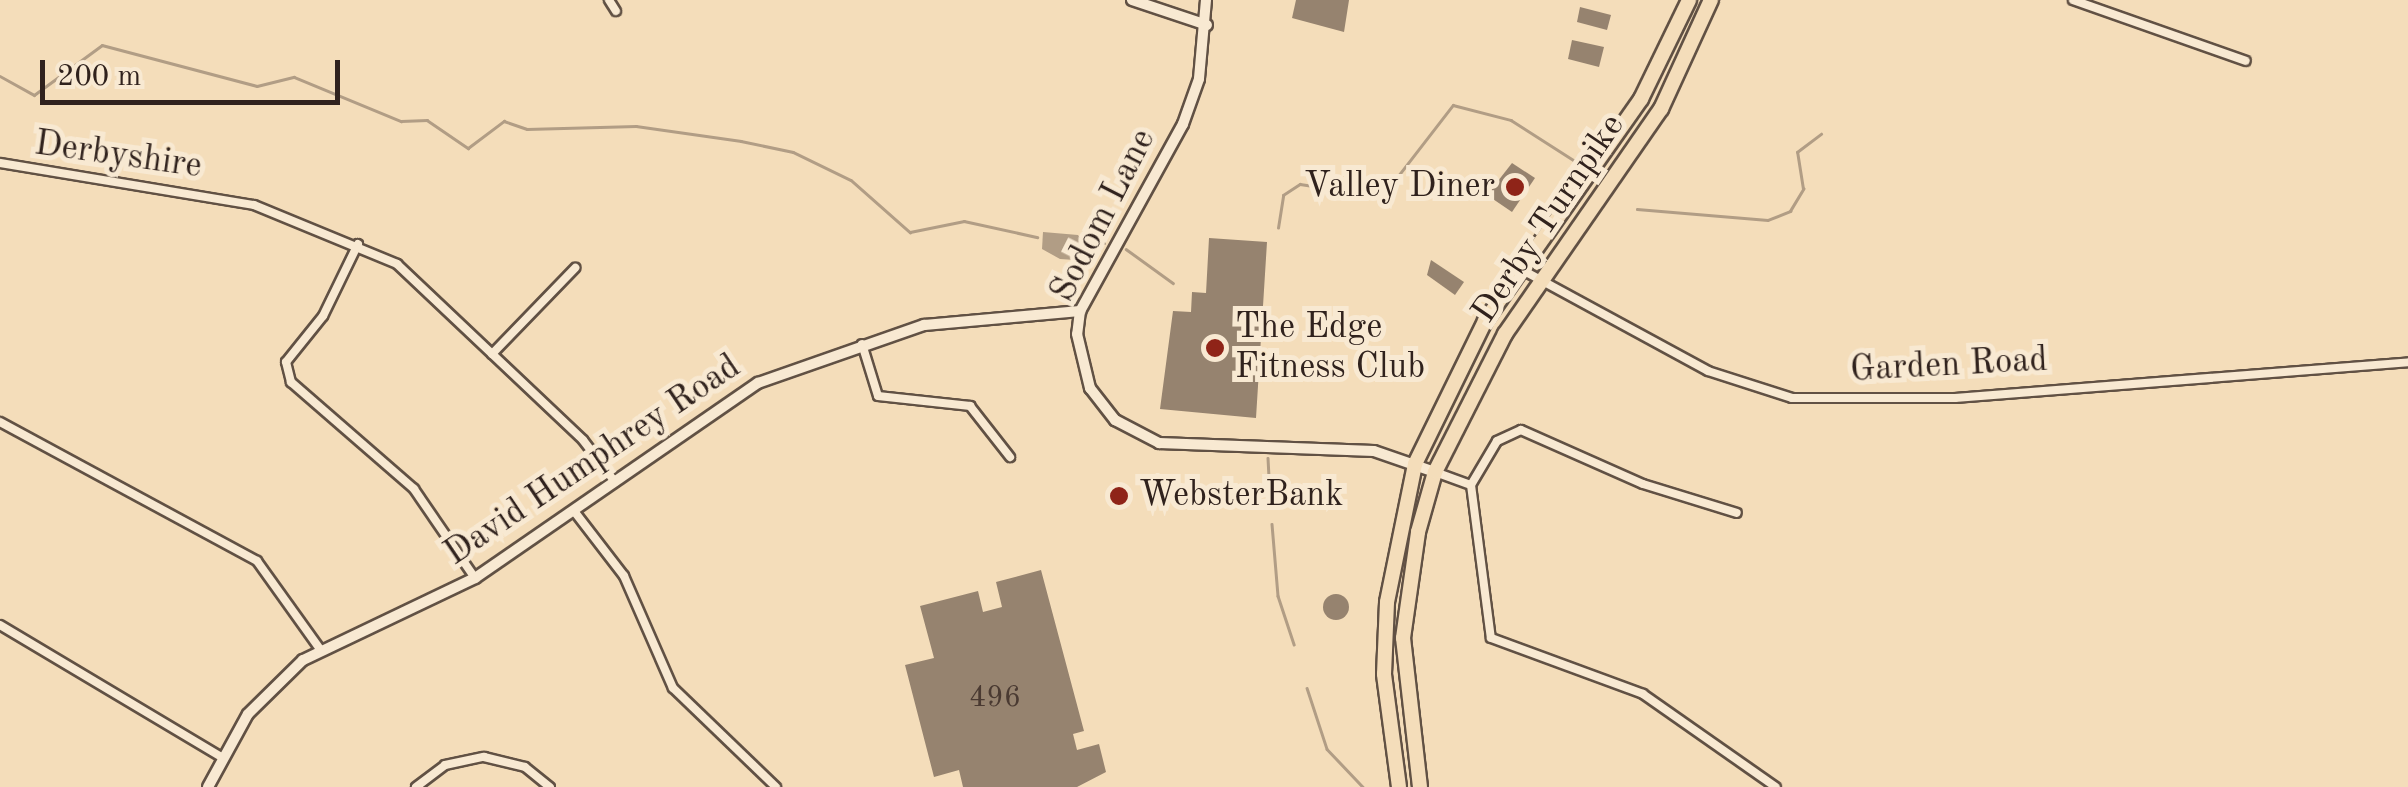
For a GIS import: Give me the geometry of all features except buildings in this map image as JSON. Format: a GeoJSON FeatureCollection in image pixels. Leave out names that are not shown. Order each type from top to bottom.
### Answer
{"type":"FeatureCollection","features":[{"type":"Feature","properties":{"kind":"highway","name":"Derby Turnpike"},"geometry":{"type":"LineString","coordinates":[[1398,787],[1384,687],[1386,602],[1415,464],[1486,321],[1641,99],[1689,0]]}},
{"type":"Feature","properties":{"kind":"highway","name":"Derby Turnpike"},"geometry":{"type":"LineString","coordinates":[[1420,787],[1404,638],[1436,472],[1470,396],[1661,109],[1711,0]]}},
{"type":"Feature","properties":{"kind":"highway"},"geometry":{"type":"LineString","coordinates":[[1519,277],[1538,291]]}},
{"type":"Feature","properties":{"kind":"street"},"geometry":{"type":"LineString","coordinates":[[609,0],[616,11]]}},
{"type":"Feature","properties":{"kind":"street"},"geometry":{"type":"LineString","coordinates":[[1132,0],[1207,25]]}},
{"type":"Feature","properties":{"kind":"street","name":"Sodom Lane"},"geometry":{"type":"LineString","coordinates":[[1206,0],[1207,25],[1182,124],[1080,311],[1077,334],[1090,388],[1138,435],[1180,446],[1374,451],[1436,472]]}},
{"type":"Feature","properties":{"kind":"street"},"geometry":{"type":"LineString","coordinates":[[2072,0],[2246,61]]}},
{"type":"Feature","properties":{"kind":"street","name":"Derbyshire"},"geometry":{"type":"LineString","coordinates":[[0,163],[229,200],[358,244],[397,264],[492,354],[615,482]]}},
{"type":"Feature","properties":{"kind":"street"},"geometry":{"type":"LineString","coordinates":[[358,244],[323,316],[286,362],[291,382],[414,489],[474,578]]}},
{"type":"Feature","properties":{"kind":"street"},"geometry":{"type":"LineString","coordinates":[[492,354],[575,268]]}},
{"type":"Feature","properties":{"kind":"street","name":"Garden Road"},"geometry":{"type":"LineString","coordinates":[[1538,291],[1724,379],[1792,398],[1955,398],[2408,362]]}},
{"type":"Feature","properties":{"kind":"street","name":"David Humphrey Road"},"geometry":{"type":"LineString","coordinates":[[208,787],[221,757],[277,682],[320,649],[474,578],[758,383],[924,325],[1080,311]]}},
{"type":"Feature","properties":{"kind":"street"},"geometry":{"type":"LineString","coordinates":[[862,344],[878,396],[970,406],[1010,456]]}},
{"type":"Feature","properties":{"kind":"street"},"geometry":{"type":"LineString","coordinates":[[0,422],[257,562],[320,649]]}},
{"type":"Feature","properties":{"kind":"street"},"geometry":{"type":"LineString","coordinates":[[1737,513],[1611,472],[1520,430],[1498,441],[1471,485],[1492,638],[1642,694],[1776,787]]}},
{"type":"Feature","properties":{"kind":"street"},"geometry":{"type":"LineString","coordinates":[[1436,472],[1471,485]]}},
{"type":"Feature","properties":{"kind":"street"},"geometry":{"type":"LineString","coordinates":[[574,511],[624,576],[674,688],[776,787]]}},
{"type":"Feature","properties":{"kind":"street"},"geometry":{"type":"LineString","coordinates":[[0,626],[221,757]]}},
{"type":"Feature","properties":{"kind":"street"},"geometry":{"type":"LineString","coordinates":[[416,787],[445,766],[484,757],[526,767],[550,787]]}},
{"type":"Feature","properties":{"kind":"shaded area"},"geometry":{"type":"Polygon","coordinates":[[[1043,232],[1078,235],[1087,248],[1075,260],[1060,259],[1042,249],[1043,232]]]}},
{"type":"Feature","properties":{"kind":"waterway"},"geometry":{"type":"LineString","coordinates":[[0,76],[34,95],[102,45],[257,86],[294,77],[401,121],[427,120],[468,148],[504,121],[527,129],[636,126],[741,141],[793,152],[851,180],[910,232],[964,221],[1037,237]]}},
{"type":"Feature","properties":{"kind":"waterway"},"geometry":{"type":"LineString","coordinates":[[1278,228],[1283,195],[1300,184],[1374,195],[1388,189],[1453,105],[1511,120],[1575,161]]}},
{"type":"Feature","properties":{"kind":"waterway"},"geometry":{"type":"LineString","coordinates":[[1637,209],[1768,220],[1790,211],[1803,189],[1797,152],[1821,134]]}},
{"type":"Feature","properties":{"kind":"waterway"},"geometry":{"type":"LineString","coordinates":[[1085,244],[1104,243]]}},
{"type":"Feature","properties":{"kind":"waterway"},"geometry":{"type":"LineString","coordinates":[[1126,249],[1173,283]]}},
{"type":"Feature","properties":{"kind":"waterway"},"geometry":{"type":"LineString","coordinates":[[1268,458],[1270,497]]}},
{"type":"Feature","properties":{"kind":"waterway"},"geometry":{"type":"LineString","coordinates":[[1272,524],[1278,596],[1294,644]]}},
{"type":"Feature","properties":{"kind":"waterway"},"geometry":{"type":"LineString","coordinates":[[1307,688],[1327,749],[1363,787]]}},
{"type":"Feature","properties":{"kind":"place","name":"Valley Diner"},"geometry":{"type":"Point","coordinates":[1515,187]}},
{"type":"Feature","properties":{"kind":"place","name":"The Edge Fitness Club"},"geometry":{"type":"Point","coordinates":[1215,348]}},
{"type":"Feature","properties":{"kind":"place","name":"WebsterBank"},"geometry":{"type":"Point","coordinates":[1119,496]}}]}
